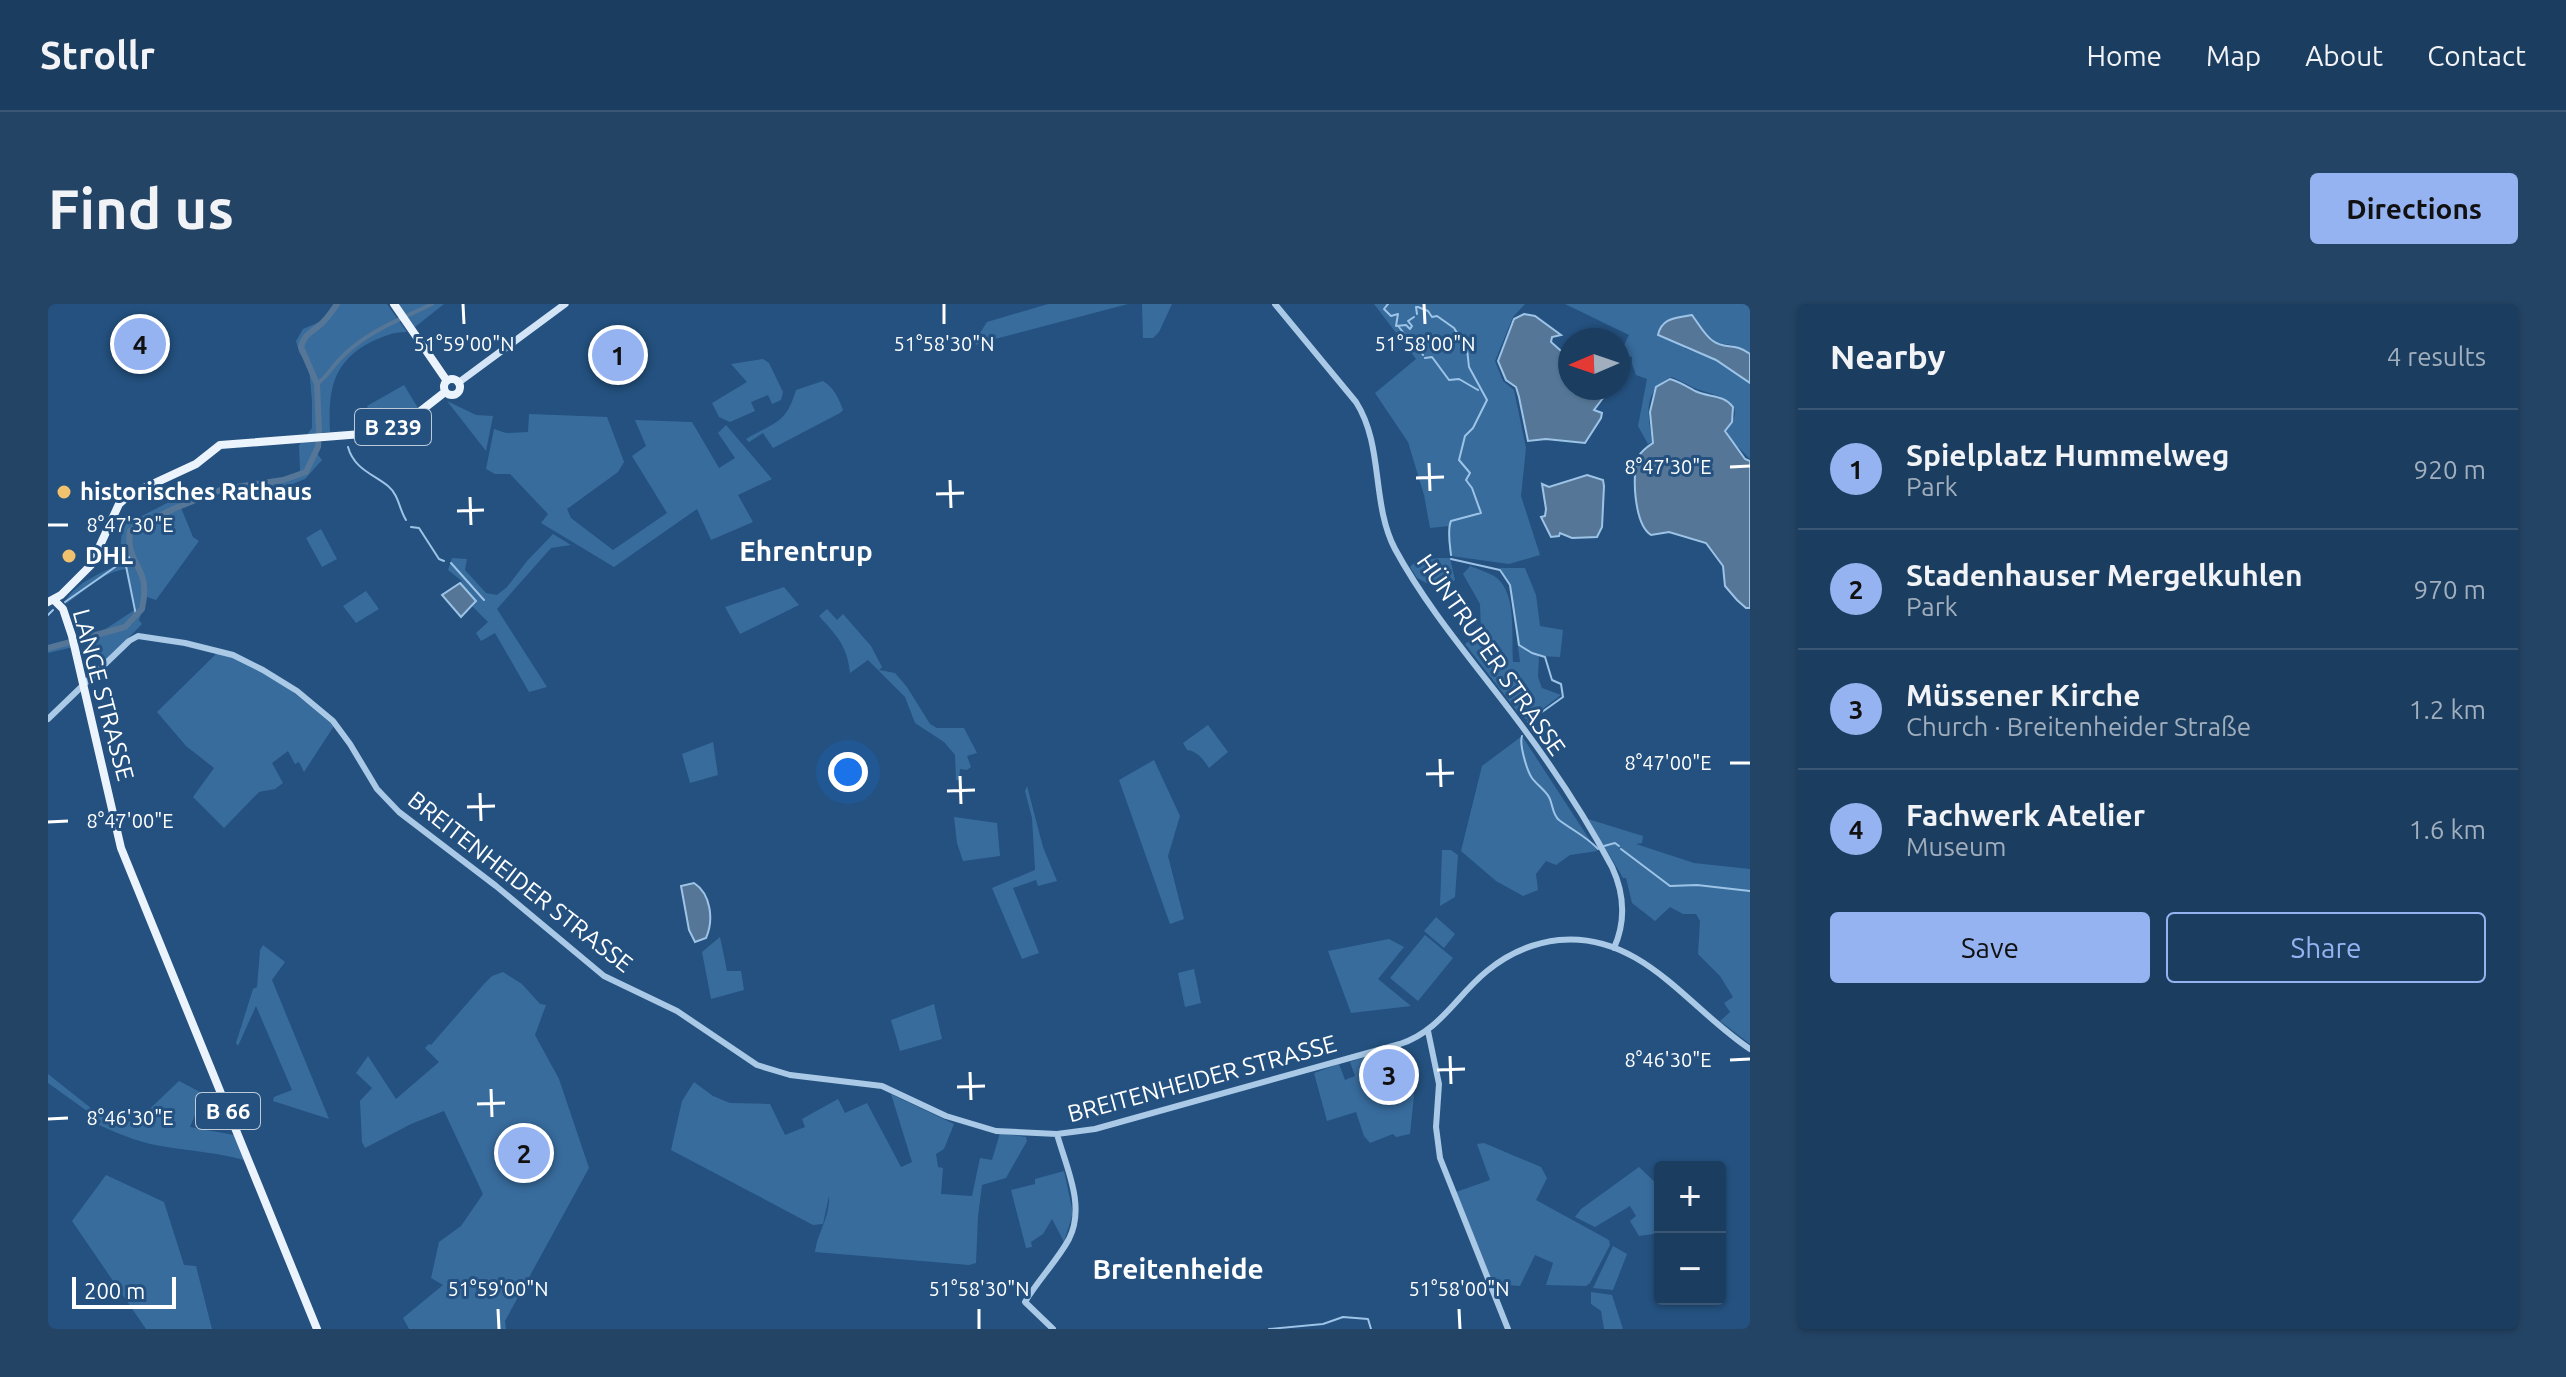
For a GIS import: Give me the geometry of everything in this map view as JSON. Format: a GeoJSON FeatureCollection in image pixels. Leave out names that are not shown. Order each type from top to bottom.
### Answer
{"type":"FeatureCollection","features":[{"type":"Feature","properties":{"kind":"main road"},"geometry":{"type":"LineString","coordinates":[[458,383],[565,304]]}},
{"type":"Feature","properties":{"kind":"main road","name":"B 239"},"geometry":{"type":"LineString","coordinates":[[395,305],[447,381]]}},
{"type":"Feature","properties":{"kind":"main road","name":"B 239"},"geometry":{"type":"LineString","coordinates":[[453,379],[458,383],[460,388],[456,394],[445,392],[447,381],[453,379]]}},
{"type":"Feature","properties":{"kind":"main road","name":"B 239"},"geometry":{"type":"LineString","coordinates":[[56,603],[91,565],[116,508],[129,495],[196,464],[220,445],[387,430],[413,417],[445,392]]}},
{"type":"Feature","properties":{"kind":"main road","name":"LANGE STRASSE"},"geometry":{"type":"LineString","coordinates":[[56,603],[72,636],[81,670],[117,836],[317,1329]]}},
{"type":"Feature","properties":{"kind":"street","name":"HÜNTRUPER STRASSE"},"geometry":{"type":"LineString","coordinates":[[1275,304],[1356,402],[1365,418],[1385,523],[1400,556],[1445,627],[1524,729],[1612,867],[1621,890],[1622,908],[1614,948]]}},
{"type":"Feature","properties":{"kind":"street","name":"BREITENHEIDER STRASSE"},"geometry":{"type":"LineString","coordinates":[[99,668],[135,637],[171,640],[233,655],[263,670],[318,706],[339,729],[377,789],[399,812],[496,886],[604,976],[677,1011],[757,1065],[790,1075],[882,1086],[946,1116],[976,1126],[1013,1133],[1057,1134],[1110,1126],[1400,1044],[1428,1031]]}},
{"type":"Feature","properties":{"kind":"street"},"geometry":{"type":"LineString","coordinates":[[81,670],[89,675],[99,668]]}},
{"type":"Feature","properties":{"kind":"street"},"geometry":{"type":"LineString","coordinates":[[48,719],[99,668]]}},
{"type":"Feature","properties":{"kind":"street"},"geometry":{"type":"LineString","coordinates":[[1508,1329],[1440,1158],[1436,1127],[1439,1084],[1428,1031],[1481,976],[1500,961],[1541,943],[1571,939],[1614,948],[1643,962],[1750,1049]]}},
{"type":"Feature","properties":{"kind":"street"},"geometry":{"type":"LineString","coordinates":[[1053,1329],[1025,1302],[1068,1240],[1075,1221],[1074,1193],[1057,1134]]}},
{"type":"Feature","properties":{"kind":"shaded area"},"geometry":{"type":"Polygon","coordinates":[[[335,304],[387,304],[407,332],[376,340],[348,359],[340,368],[332,391],[330,432],[318,433],[316,452],[322,460],[305,479],[255,499],[249,485],[283,480],[300,471],[299,445],[312,428],[312,401],[309,368],[296,341],[303,329],[322,321],[335,304]]]}},
{"type":"Feature","properties":{"kind":"shaded area"},"geometry":{"type":"Polygon","coordinates":[[[398,304],[444,304],[415,327],[398,304]]]}},
{"type":"Feature","properties":{"kind":"shaded area"},"geometry":{"type":"Polygon","coordinates":[[[1048,304],[1128,304],[994,337],[976,345],[973,336],[980,333],[987,322],[1048,304]]]}},
{"type":"Feature","properties":{"kind":"shaded area"},"geometry":{"type":"Polygon","coordinates":[[[1142,304],[1172,304],[1153,338],[1143,338],[1142,304]]]}},
{"type":"Feature","properties":{"kind":"shaded area"},"geometry":{"type":"Polygon","coordinates":[[[1374,304],[1525,304],[1513,317],[1495,361],[1503,381],[1514,390],[1526,448],[1521,496],[1540,555],[1509,564],[1451,556],[1449,526],[1430,528],[1408,442],[1375,393],[1416,359],[1374,304]]]}},
{"type":"Feature","properties":{"kind":"shaded area"},"geometry":{"type":"Polygon","coordinates":[[[1565,304],[1750,304],[1750,354],[1727,344],[1684,348],[1716,360],[1750,383],[1750,459],[1726,430],[1735,413],[1730,402],[1671,377],[1655,389],[1651,397],[1652,442],[1648,444],[1638,426],[1647,379],[1636,375],[1632,364],[1630,328],[1615,328],[1565,304]]]}},
{"type":"Feature","properties":{"kind":"shaded area"},"geometry":{"type":"Polygon","coordinates":[[[1524,314],[1535,316],[1558,333],[1551,342],[1558,348],[1558,400],[1602,400],[1594,410],[1602,413],[1601,418],[1585,443],[1546,439],[1528,441],[1516,387],[1506,380],[1498,361],[1514,319],[1524,314]]]}},
{"type":"Feature","properties":{"kind":"shaded area"},"geometry":{"type":"Polygon","coordinates":[[[1692,315],[1713,341],[1750,354],[1750,383],[1716,360],[1658,335],[1667,322],[1692,315]]]}},
{"type":"Feature","properties":{"kind":"shaded area"},"geometry":{"type":"Polygon","coordinates":[[[763,359],[769,363],[783,392],[781,400],[772,404],[768,395],[751,402],[755,411],[730,422],[719,417],[712,403],[747,382],[731,364],[763,359]]]}},
{"type":"Feature","properties":{"kind":"shaded area"},"geometry":{"type":"Polygon","coordinates":[[[1670,379],[1725,400],[1733,407],[1732,422],[1725,431],[1745,459],[1750,461],[1750,608],[1746,608],[1725,586],[1723,566],[1706,543],[1669,532],[1651,535],[1641,520],[1635,485],[1637,464],[1642,452],[1653,443],[1650,412],[1656,387],[1670,379]]]}},
{"type":"Feature","properties":{"kind":"shaded area"},"geometry":{"type":"Polygon","coordinates":[[[823,381],[837,397],[843,410],[840,413],[773,448],[763,433],[749,442],[746,439],[783,416],[796,390],[823,381]]]}},
{"type":"Feature","properties":{"kind":"shaded area"},"geometry":{"type":"Polygon","coordinates":[[[404,385],[418,408],[377,429],[367,406],[404,385]]]}},
{"type":"Feature","properties":{"kind":"shaded area"},"geometry":{"type":"Polygon","coordinates":[[[447,401],[476,415],[493,416],[486,451],[447,401]]]}},
{"type":"Feature","properties":{"kind":"shaded area"},"geometry":{"type":"Polygon","coordinates":[[[529,414],[607,417],[624,462],[618,472],[567,509],[571,518],[613,550],[667,513],[632,456],[646,446],[635,420],[692,422],[719,468],[735,458],[718,433],[726,425],[772,479],[738,495],[753,522],[711,540],[697,509],[614,567],[541,523],[548,514],[510,474],[495,474],[486,469],[494,429],[506,433],[528,432],[529,414]]]}},
{"type":"Feature","properties":{"kind":"shaded area"},"geometry":{"type":"Polygon","coordinates":[[[1587,475],[1603,480],[1604,486],[1602,527],[1597,537],[1572,538],[1560,533],[1551,537],[1541,517],[1545,516],[1546,509],[1542,484],[1549,487],[1587,475]]]}},
{"type":"Feature","properties":{"kind":"shaded area"},"geometry":{"type":"Polygon","coordinates":[[[177,498],[193,537],[199,541],[156,600],[147,597],[139,620],[142,624],[103,664],[94,642],[48,653],[48,645],[101,632],[136,609],[127,569],[102,578],[64,605],[79,586],[118,565],[126,524],[177,498]]]}},
{"type":"Feature","properties":{"kind":"shaded area"},"geometry":{"type":"Polygon","coordinates":[[[321,529],[337,559],[322,567],[306,538],[321,529]]]}},
{"type":"Feature","properties":{"kind":"shaded area"},"geometry":{"type":"Polygon","coordinates":[[[553,534],[571,545],[551,548],[497,609],[547,687],[529,692],[495,633],[481,641],[476,633],[488,622],[472,606],[476,601],[460,583],[462,581],[448,570],[452,558],[467,559],[465,570],[486,593],[497,595],[553,534]]]}},
{"type":"Feature","properties":{"kind":"shaded area"},"geometry":{"type":"Polygon","coordinates":[[[1450,558],[1455,580],[1441,591],[1417,578],[1410,567],[1416,561],[1450,558]]]}},
{"type":"Feature","properties":{"kind":"shaded area"},"geometry":{"type":"Polygon","coordinates":[[[1470,566],[1494,576],[1507,592],[1512,616],[1513,662],[1520,662],[1510,585],[1500,568],[1525,568],[1536,595],[1540,626],[1563,630],[1560,657],[1539,656],[1538,677],[1542,688],[1561,695],[1528,720],[1521,716],[1465,644],[1481,632],[1480,604],[1463,574],[1470,566]]]}},
{"type":"Feature","properties":{"kind":"shaded area"},"geometry":{"type":"Polygon","coordinates":[[[460,583],[476,601],[461,617],[442,595],[460,583]]]}},
{"type":"Feature","properties":{"kind":"shaded area"},"geometry":{"type":"Polygon","coordinates":[[[784,587],[799,605],[740,634],[725,607],[784,587]]]}},
{"type":"Feature","properties":{"kind":"shaded area"},"geometry":{"type":"Polygon","coordinates":[[[366,591],[379,609],[356,623],[343,606],[366,591]]]}},
{"type":"Feature","properties":{"kind":"shaded area"},"geometry":{"type":"Polygon","coordinates":[[[827,609],[837,620],[843,614],[871,646],[882,667],[879,670],[895,673],[930,724],[937,728],[964,728],[977,753],[967,756],[971,767],[960,769],[959,780],[956,780],[955,755],[944,742],[915,723],[905,697],[868,660],[850,673],[840,642],[819,616],[827,609]]]}},
{"type":"Feature","properties":{"kind":"shaded area"},"geometry":{"type":"Polygon","coordinates":[[[217,653],[265,673],[334,726],[304,772],[288,751],[272,763],[283,783],[275,789],[259,792],[224,828],[193,797],[214,768],[186,746],[157,712],[217,653]]]}},
{"type":"Feature","properties":{"kind":"shaded area"},"geometry":{"type":"Polygon","coordinates":[[[1208,725],[1228,752],[1209,768],[1183,743],[1208,725]]]}},
{"type":"Feature","properties":{"kind":"shaded area"},"geometry":{"type":"Polygon","coordinates":[[[1522,736],[1597,851],[1570,855],[1556,865],[1546,861],[1536,874],[1538,890],[1523,896],[1496,881],[1461,851],[1482,766],[1522,736]]]}},
{"type":"Feature","properties":{"kind":"shaded area"},"geometry":{"type":"Polygon","coordinates":[[[713,742],[718,775],[690,783],[682,754],[713,742]]]}},
{"type":"Feature","properties":{"kind":"shaded area"},"geometry":{"type":"Polygon","coordinates":[[[1154,760],[1180,816],[1168,856],[1184,919],[1170,924],[1119,780],[1154,760]]]}},
{"type":"Feature","properties":{"kind":"shaded area"},"geometry":{"type":"Polygon","coordinates":[[[1027,786],[1043,847],[1057,881],[1038,886],[1036,880],[1013,888],[1039,953],[1022,959],[992,888],[1035,870],[1032,818],[1025,791],[1027,786]]]}},
{"type":"Feature","properties":{"kind":"shaded area"},"geometry":{"type":"Polygon","coordinates":[[[954,817],[997,823],[1000,856],[963,861],[954,817]]]}},
{"type":"Feature","properties":{"kind":"shaded area"},"geometry":{"type":"Polygon","coordinates":[[[1588,819],[1643,836],[1642,843],[1636,844],[1694,863],[1750,869],[1750,1044],[1720,1021],[1730,1012],[1724,1003],[1733,997],[1720,976],[1698,954],[1700,921],[1696,914],[1683,914],[1670,907],[1655,921],[1632,903],[1626,878],[1623,878],[1588,819]]]}},
{"type":"Feature","properties":{"kind":"shaded area"},"geometry":{"type":"Polygon","coordinates":[[[1442,850],[1451,850],[1458,855],[1455,897],[1440,906],[1442,850]]]}},
{"type":"Feature","properties":{"kind":"shaded area"},"geometry":{"type":"Polygon","coordinates":[[[694,883],[707,900],[710,916],[706,938],[695,942],[689,930],[681,886],[694,883]]]}},
{"type":"Feature","properties":{"kind":"shaded area"},"geometry":{"type":"Polygon","coordinates":[[[1436,917],[1455,934],[1444,948],[1424,931],[1436,917]]]}},
{"type":"Feature","properties":{"kind":"shaded area"},"geometry":{"type":"Polygon","coordinates":[[[1425,935],[1453,958],[1418,1001],[1390,978],[1425,935]]]}},
{"type":"Feature","properties":{"kind":"shaded area"},"geometry":{"type":"Polygon","coordinates":[[[720,937],[727,971],[741,971],[744,990],[711,999],[702,952],[720,937]]]}},
{"type":"Feature","properties":{"kind":"shaded area"},"geometry":{"type":"Polygon","coordinates":[[[1389,939],[1404,947],[1378,979],[1411,1006],[1351,1013],[1328,951],[1389,939]]]}},
{"type":"Feature","properties":{"kind":"shaded area"},"geometry":{"type":"Polygon","coordinates":[[[263,945],[285,962],[272,980],[329,1119],[273,1101],[274,1097],[292,1090],[256,1006],[238,1046],[236,1043],[253,989],[257,987],[263,945]]]}},
{"type":"Feature","properties":{"kind":"shaded area"},"geometry":{"type":"Polygon","coordinates":[[[1194,969],[1201,1003],[1185,1007],[1178,973],[1194,969]]]}},
{"type":"Feature","properties":{"kind":"shaded area"},"geometry":{"type":"Polygon","coordinates":[[[503,972],[522,984],[540,1004],[546,1005],[535,1035],[559,1079],[589,1168],[505,1321],[506,1329],[409,1329],[403,1318],[443,1285],[431,1278],[439,1242],[461,1226],[483,1194],[444,1111],[365,1148],[360,1101],[372,1088],[356,1073],[368,1056],[396,1099],[439,1062],[425,1048],[492,976],[503,972]]]}},
{"type":"Feature","properties":{"kind":"shaded area"},"geometry":{"type":"Polygon","coordinates":[[[934,1004],[942,1039],[900,1051],[891,1020],[934,1004]]]}},
{"type":"Feature","properties":{"kind":"shaded area"},"geometry":{"type":"Polygon","coordinates":[[[1368,1056],[1379,1091],[1411,1082],[1414,1096],[1410,1134],[1396,1137],[1393,1134],[1370,1143],[1364,1136],[1356,1112],[1327,1121],[1314,1073],[1339,1064],[1345,1080],[1355,1076],[1350,1062],[1368,1056]]]}},
{"type":"Feature","properties":{"kind":"shaded area"},"geometry":{"type":"Polygon","coordinates":[[[48,1074],[101,1116],[118,1122],[137,1121],[179,1081],[204,1094],[190,1127],[234,1135],[244,1160],[149,1144],[107,1129],[99,1125],[101,1121],[48,1083],[48,1074]]]}},
{"type":"Feature","properties":{"kind":"shaded area"},"geometry":{"type":"Polygon","coordinates":[[[694,1082],[713,1096],[730,1103],[770,1104],[785,1135],[805,1127],[802,1119],[838,1099],[845,1113],[867,1103],[901,1167],[912,1162],[891,1094],[954,1124],[944,1149],[936,1154],[938,1167],[943,1168],[941,1194],[972,1196],[980,1158],[992,1160],[1000,1133],[1026,1137],[1027,1141],[1006,1178],[982,1185],[976,1263],[969,1265],[815,1252],[828,1211],[829,1196],[823,1224],[813,1225],[671,1150],[682,1101],[694,1082]]]}},
{"type":"Feature","properties":{"kind":"shaded area"},"geometry":{"type":"Polygon","coordinates":[[[1484,1143],[1541,1167],[1547,1178],[1536,1200],[1609,1240],[1610,1245],[1586,1286],[1546,1285],[1553,1263],[1535,1255],[1520,1286],[1493,1284],[1456,1192],[1490,1180],[1477,1144],[1484,1143]]]}},
{"type":"Feature","properties":{"kind":"shaded area"},"geometry":{"type":"Polygon","coordinates":[[[1639,1167],[1654,1181],[1654,1234],[1639,1236],[1630,1221],[1636,1216],[1630,1206],[1595,1227],[1575,1217],[1581,1209],[1639,1167]]]}},
{"type":"Feature","properties":{"kind":"shaded area"},"geometry":{"type":"Polygon","coordinates":[[[1064,1171],[1073,1213],[1064,1242],[1052,1219],[1043,1234],[1031,1242],[1032,1247],[1026,1248],[1011,1190],[1035,1184],[1035,1179],[1064,1171]]]}},
{"type":"Feature","properties":{"kind":"shaded area"},"geometry":{"type":"Polygon","coordinates":[[[106,1175],[164,1202],[184,1265],[196,1266],[212,1329],[146,1329],[72,1221],[106,1175]]]}},
{"type":"Feature","properties":{"kind":"shaded area"},"geometry":{"type":"Polygon","coordinates":[[[1613,1246],[1627,1254],[1613,1290],[1593,1288],[1613,1246]]]}},
{"type":"Feature","properties":{"kind":"shaded area"},"geometry":{"type":"Polygon","coordinates":[[[1591,1292],[1612,1295],[1623,1329],[1604,1329],[1601,1311],[1591,1304],[1591,1292]]]}},
{"type":"Feature","properties":{"kind":"waterway"},"geometry":{"type":"LineString","coordinates":[[48,648],[125,627],[142,609],[144,584],[131,550],[130,531],[223,489],[283,480],[306,472],[318,447],[319,431],[317,384],[301,347],[307,335],[326,319],[337,304]]}},
{"type":"Feature","properties":{"kind":"waterway"},"geometry":{"type":"LineString","coordinates":[[317,384],[363,339],[432,304]]}},
{"type":"Feature","properties":{"kind":"waterway"},"geometry":{"type":"LineString","coordinates":[[1388,304],[1384,309],[1391,316],[1398,314],[1396,326],[1406,325],[1410,329],[1412,326],[1408,321],[1414,317]]}},
{"type":"Feature","properties":{"kind":"waterway"},"geometry":{"type":"LineString","coordinates":[[1417,314],[1416,307],[1454,328],[1467,349],[1469,367],[1487,400],[1473,428],[1465,436],[1459,460],[1470,473],[1466,480],[1481,513],[1451,521],[1451,555]]}},
{"type":"Feature","properties":{"kind":"waterway"},"geometry":{"type":"LineString","coordinates":[[1399,327],[1405,335],[1410,335],[1423,355]]}},
{"type":"Feature","properties":{"kind":"waterway"},"geometry":{"type":"LineString","coordinates":[[1425,358],[1432,357],[1449,380],[1459,379],[1478,390]]}},
{"type":"Feature","properties":{"kind":"waterway"},"geometry":{"type":"LineString","coordinates":[[348,447],[359,466],[392,490],[406,520]]}},
{"type":"Feature","properties":{"kind":"waterway"},"geometry":{"type":"LineString","coordinates":[[411,527],[419,528],[439,559],[444,561]]}},
{"type":"Feature","properties":{"kind":"waterway"},"geometry":{"type":"LineString","coordinates":[[65,602],[131,556]]}},
{"type":"Feature","properties":{"kind":"waterway"},"geometry":{"type":"LineString","coordinates":[[130,557],[126,566],[136,615]]}},
{"type":"Feature","properties":{"kind":"waterway"},"geometry":{"type":"LineString","coordinates":[[1451,559],[1500,570],[1510,585],[1519,645],[1545,657],[1552,680],[1561,684],[1563,697],[1528,722]]}},
{"type":"Feature","properties":{"kind":"waterway"},"geometry":{"type":"LineString","coordinates":[[451,563],[484,600]]}},
{"type":"Feature","properties":{"kind":"waterway"},"geometry":{"type":"LineString","coordinates":[[48,615],[53,610]]}},
{"type":"Feature","properties":{"kind":"waterway"},"geometry":{"type":"LineString","coordinates":[[1522,736],[1528,770],[1549,797],[1557,818],[1598,849]]}},
{"type":"Feature","properties":{"kind":"waterway"},"geometry":{"type":"LineString","coordinates":[[1604,846],[1615,843],[1619,846]]}},
{"type":"Feature","properties":{"kind":"waterway"},"geometry":{"type":"LineString","coordinates":[[1621,849],[1670,886],[1697,885],[1750,891]]}},
{"type":"Feature","properties":{"kind":"waterway"},"geometry":{"type":"LineString","coordinates":[[1269,1329],[1323,1324],[1343,1317],[1368,1319],[1371,1329]]}},
{"type":"Feature","properties":{"kind":"place","name":"Fachwerk Atelier"},"geometry":{"type":"Point","coordinates":[140,344]}},
{"type":"Feature","properties":{"kind":"place","name":"Spielplatz Hummelweg"},"geometry":{"type":"Point","coordinates":[618,355]}},
{"type":"Feature","properties":{"kind":"place","name":"historisches Rathaus"},"geometry":{"type":"Point","coordinates":[64,492]}},
{"type":"Feature","properties":{"kind":"place","name":"DHL"},"geometry":{"type":"Point","coordinates":[69,556]}},
{"type":"Feature","properties":{"kind":"place","name":"Müssener Kirche"},"geometry":{"type":"Point","coordinates":[1389,1075]}},
{"type":"Feature","properties":{"kind":"place","name":"Stadenhauser Mergelkuhlen"},"geometry":{"type":"Point","coordinates":[524,1153]}},
{"type":"Feature","properties":{"kind":"district","name":"Ehrentrup"},"geometry":{"type":"Point","coordinates":[806,551]}},
{"type":"Feature","properties":{"kind":"district","name":"Breitenheide"},"geometry":{"type":"Point","coordinates":[1178,1269]}}]}
